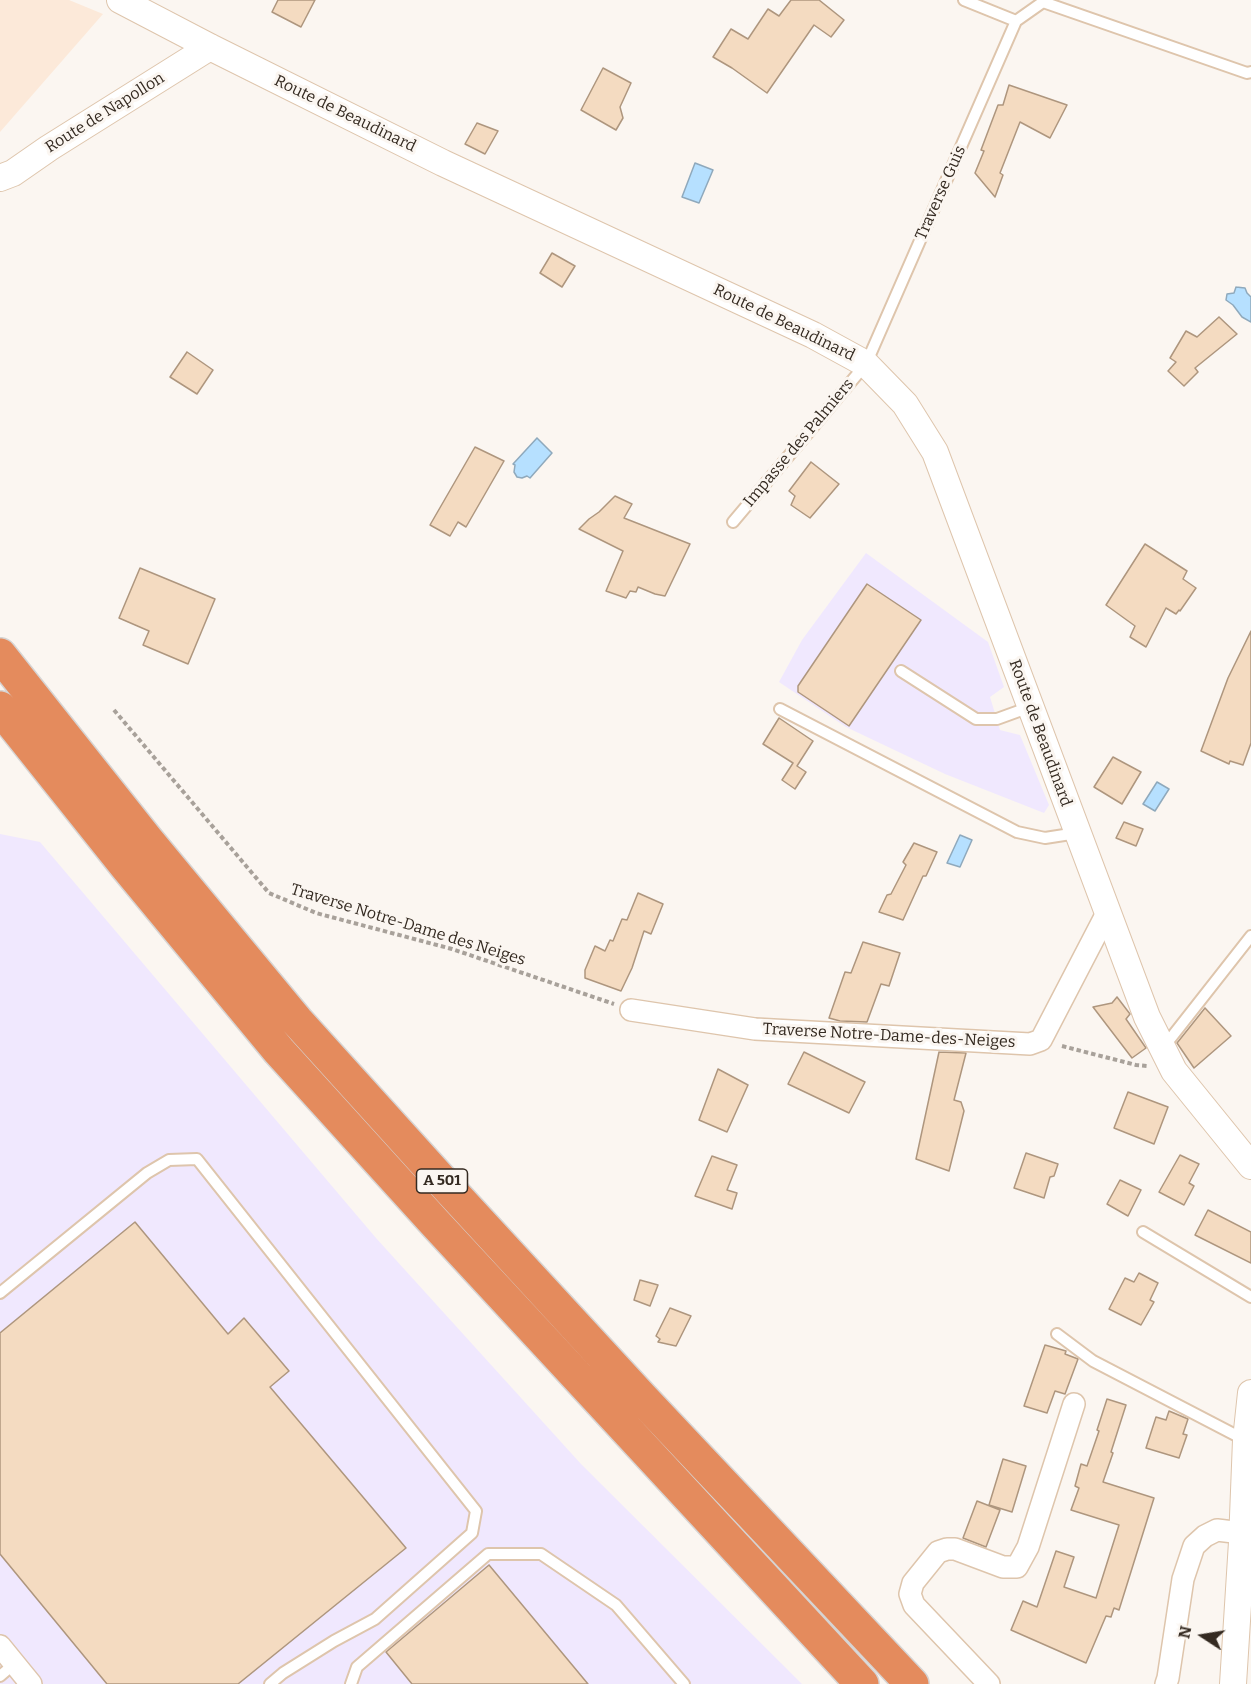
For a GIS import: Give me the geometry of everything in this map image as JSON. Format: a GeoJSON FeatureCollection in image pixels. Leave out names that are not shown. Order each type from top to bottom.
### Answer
{"type":"FeatureCollection","features":[{"type":"Feature","properties":{"kind":"highway","name":"A 501"},"geometry":{"type":"LineString","coordinates":[[0,655],[147,840],[297,1021],[641,1397],[912,1684]]}},
{"type":"Feature","properties":{"kind":"highway","name":"A 501"},"geometry":{"type":"LineString","coordinates":[[0,708],[126,866],[279,1051],[862,1684]]}},
{"type":"Feature","properties":{"kind":"street","name":"Route de Beaudinard"},"geometry":{"type":"LineString","coordinates":[[120,0],[443,163],[813,334],[866,364],[905,404],[935,452],[1146,1017],[1156,1057],[1174,1071],[1251,1166]]}},
{"type":"Feature","properties":{"kind":"street","name":"Route de Napollon"},"geometry":{"type":"LineString","coordinates":[[0,178],[13,173],[210,47]]}},
{"type":"Feature","properties":{"kind":"street"},"geometry":{"type":"LineString","coordinates":[[1041,1040],[1107,913]]}},
{"type":"Feature","properties":{"kind":"street","name":"Traverse Notre-Dame-des-Neiges"},"geometry":{"type":"LineString","coordinates":[[631,1010],[755,1029],[1030,1044],[1041,1040]]}},
{"type":"Feature","properties":{"kind":"street"},"geometry":{"type":"LineString","coordinates":[[1233,1684],[1251,1393]]}},
{"type":"Feature","properties":{"kind":"street"},"geometry":{"type":"LineString","coordinates":[[989,1684],[914,1605],[910,1594],[913,1583],[938,1552],[947,1549],[955,1549],[1003,1567],[1017,1567],[1028,1547],[1074,1404]]}},
{"type":"Feature","properties":{"kind":"street"},"geometry":{"type":"LineString","coordinates":[[1166,1684],[1183,1579],[1194,1546],[1205,1536],[1218,1530],[1242,1533]]}},
{"type":"Feature","properties":{"kind":"street"},"geometry":{"type":"LineString","coordinates":[[0,1646],[7,1670],[31,1684]]}},
{"type":"Feature","properties":{"kind":"lane"},"geometry":{"type":"LineString","coordinates":[[964,0],[1016,21],[1043,2],[1247,73],[1251,72]]}},
{"type":"Feature","properties":{"kind":"lane","name":"Traverse Guis"},"geometry":{"type":"LineString","coordinates":[[866,364],[1016,21]]}},
{"type":"Feature","properties":{"kind":"lane","name":"Impasse des Palmiers"},"geometry":{"type":"LineString","coordinates":[[733,522],[866,364]]}},
{"type":"Feature","properties":{"kind":"lane"},"geometry":{"type":"LineString","coordinates":[[901,671],[976,719],[997,719],[1030,707]]}},
{"type":"Feature","properties":{"kind":"lane"},"geometry":{"type":"LineString","coordinates":[[780,709],[1017,832],[1045,838],[1077,833]]}},
{"type":"Feature","properties":{"kind":"lane"},"geometry":{"type":"LineString","coordinates":[[1156,1057],[1251,936]]}},
{"type":"Feature","properties":{"kind":"lane"},"geometry":{"type":"LineString","coordinates":[[0,1293],[147,1173],[170,1160],[197,1159],[476,1510],[472,1533],[375,1619],[334,1641],[283,1673],[270,1684]]}},
{"type":"Feature","properties":{"kind":"lane"},"geometry":{"type":"LineString","coordinates":[[1143,1232],[1251,1297]]}},
{"type":"Feature","properties":{"kind":"lane"},"geometry":{"type":"LineString","coordinates":[[1057,1334],[1093,1361],[1248,1442]]}},
{"type":"Feature","properties":{"kind":"lane"},"geometry":{"type":"LineString","coordinates":[[351,1684],[357,1667],[488,1554],[541,1554],[616,1605],[684,1684]]}},
{"type":"Feature","properties":{"kind":"path","name":"Traverse Notre-Dame des Neiges"},"geometry":{"type":"LineString","coordinates":[[114,710],[268,893],[316,913],[452,949],[631,1010]]}},
{"type":"Feature","properties":{"kind":"path"},"geometry":{"type":"LineString","coordinates":[[1041,1040],[1136,1065],[1156,1057]]}},
{"type":"Feature","properties":{"kind":"shaded area"},"geometry":{"type":"Polygon","coordinates":[[[0,0],[69,0],[103,14],[0,132],[0,0]]]}},
{"type":"Feature","properties":{"kind":"shaded area"},"geometry":{"type":"Polygon","coordinates":[[[866,553],[988,642],[1004,687],[990,697],[1000,730],[1020,735],[1049,805],[1044,813],[945,774],[846,727],[779,682],[802,640],[866,553]]]}},
{"type":"Feature","properties":{"kind":"shaded area"},"geometry":{"type":"Polygon","coordinates":[[[0,834],[40,842],[376,1238],[581,1464],[802,1684],[0,1684],[0,834]]]}},
{"type":"Feature","properties":{"kind":"water"},"geometry":{"type":"Polygon","coordinates":[[[695,163],[713,170],[699,203],[682,197],[695,163]]]}},
{"type":"Feature","properties":{"kind":"water"},"geometry":{"type":"Polygon","coordinates":[[[1236,287],[1245,288],[1251,297],[1251,322],[1242,317],[1226,300],[1227,294],[1234,293],[1236,287]]]}},
{"type":"Feature","properties":{"kind":"water"},"geometry":{"type":"Polygon","coordinates":[[[537,438],[552,453],[530,478],[517,477],[513,464],[537,438]]]}},
{"type":"Feature","properties":{"kind":"water"},"geometry":{"type":"Polygon","coordinates":[[[1157,782],[1169,789],[1155,811],[1143,804],[1157,782]]]}},
{"type":"Feature","properties":{"kind":"water"},"geometry":{"type":"Polygon","coordinates":[[[960,835],[972,840],[960,867],[947,863],[960,835]]]}},
{"type":"Feature","properties":{"kind":"building"},"geometry":{"type":"Polygon","coordinates":[[[278,0],[315,0],[301,27],[272,12],[278,0]]]}},
{"type":"Feature","properties":{"kind":"building"},"geometry":{"type":"Polygon","coordinates":[[[791,0],[819,0],[844,20],[831,37],[814,25],[767,93],[713,57],[731,29],[748,39],[768,9],[779,16],[791,0]]]}},
{"type":"Feature","properties":{"kind":"building"},"geometry":{"type":"Polygon","coordinates":[[[603,68],[631,83],[620,107],[623,118],[616,130],[581,110],[603,68]]]}},
{"type":"Feature","properties":{"kind":"building"},"geometry":{"type":"Polygon","coordinates":[[[1009,85],[1067,105],[1050,138],[1020,122],[1000,173],[1003,175],[995,197],[975,173],[998,105],[1003,105],[1009,85]]]}},
{"type":"Feature","properties":{"kind":"building"},"geometry":{"type":"Polygon","coordinates":[[[477,123],[498,131],[485,154],[465,144],[477,123]]]}},
{"type":"Feature","properties":{"kind":"building"},"geometry":{"type":"Polygon","coordinates":[[[552,253],[575,266],[562,287],[540,273],[552,253]]]}},
{"type":"Feature","properties":{"kind":"building"},"geometry":{"type":"Polygon","coordinates":[[[1219,317],[1237,334],[1195,368],[1198,372],[1184,386],[1168,371],[1176,362],[1170,358],[1186,331],[1197,337],[1219,317]]]}},
{"type":"Feature","properties":{"kind":"building"},"geometry":{"type":"Polygon","coordinates":[[[187,352],[213,370],[197,394],[170,377],[187,352]]]}},
{"type":"Feature","properties":{"kind":"building"},"geometry":{"type":"Polygon","coordinates":[[[475,447],[504,461],[466,527],[458,522],[450,536],[430,525],[475,447]]]}},
{"type":"Feature","properties":{"kind":"building"},"geometry":{"type":"Polygon","coordinates":[[[811,462],[839,484],[810,518],[791,505],[795,496],[789,491],[811,462]]]}},
{"type":"Feature","properties":{"kind":"building"},"geometry":{"type":"Polygon","coordinates":[[[615,496],[632,504],[624,518],[690,544],[665,596],[638,587],[636,592],[630,591],[626,598],[606,591],[623,551],[579,529],[615,496]]]}},
{"type":"Feature","properties":{"kind":"building"},"geometry":{"type":"Polygon","coordinates":[[[1145,544],[1187,571],[1183,579],[1196,588],[1176,614],[1166,608],[1146,647],[1130,637],[1135,626],[1106,605],[1145,544]]]}},
{"type":"Feature","properties":{"kind":"building"},"geometry":{"type":"Polygon","coordinates":[[[140,568],[215,599],[188,664],[143,645],[149,631],[119,618],[140,568]]]}},
{"type":"Feature","properties":{"kind":"building"},"geometry":{"type":"Polygon","coordinates":[[[867,584],[921,620],[849,726],[798,692],[798,686],[867,584]]]}},
{"type":"Feature","properties":{"kind":"building"},"geometry":{"type":"Polygon","coordinates":[[[1251,631],[1251,743],[1243,765],[1230,761],[1229,764],[1201,751],[1228,678],[1251,631]]]}},
{"type":"Feature","properties":{"kind":"building"},"geometry":{"type":"Polygon","coordinates":[[[779,718],[813,741],[797,766],[806,772],[795,789],[782,780],[793,763],[763,744],[779,718]]]}},
{"type":"Feature","properties":{"kind":"building"},"geometry":{"type":"Polygon","coordinates":[[[1113,757],[1141,772],[1122,804],[1094,787],[1113,757]]]}},
{"type":"Feature","properties":{"kind":"building"},"geometry":{"type":"Polygon","coordinates":[[[1124,822],[1143,829],[1136,846],[1116,838],[1124,822]]]}},
{"type":"Feature","properties":{"kind":"building"},"geometry":{"type":"Polygon","coordinates":[[[914,843],[937,852],[903,920],[879,912],[906,865],[903,862],[914,843]]]}},
{"type":"Feature","properties":{"kind":"building"},"geometry":{"type":"Polygon","coordinates":[[[638,893],[663,904],[651,934],[644,931],[632,968],[621,991],[585,978],[585,970],[595,946],[605,951],[610,940],[613,941],[622,919],[627,920],[638,893]]]}},
{"type":"Feature","properties":{"kind":"building"},"geometry":{"type":"Polygon","coordinates":[[[863,942],[900,953],[889,986],[881,984],[867,1022],[840,1021],[829,1018],[845,972],[851,973],[863,942]]]}},
{"type":"Feature","properties":{"kind":"building"},"geometry":{"type":"Polygon","coordinates":[[[1117,997],[1130,1014],[1126,1019],[1146,1048],[1132,1058],[1093,1007],[1112,1003],[1117,997]]]}},
{"type":"Feature","properties":{"kind":"building"},"geometry":{"type":"Polygon","coordinates":[[[1205,1008],[1231,1036],[1194,1068],[1177,1043],[1205,1008]]]}},
{"type":"Feature","properties":{"kind":"building"},"geometry":{"type":"Polygon","coordinates":[[[804,1052],[865,1082],[849,1113],[788,1084],[804,1052]]]}},
{"type":"Feature","properties":{"kind":"building"},"geometry":{"type":"Polygon","coordinates":[[[939,1052],[966,1053],[954,1100],[961,1102],[964,1111],[949,1171],[916,1159],[939,1052]]]}},
{"type":"Feature","properties":{"kind":"building"},"geometry":{"type":"Polygon","coordinates":[[[718,1069],[748,1085],[727,1132],[699,1120],[718,1069]]]}},
{"type":"Feature","properties":{"kind":"building"},"geometry":{"type":"Polygon","coordinates":[[[1128,1092],[1168,1107],[1154,1144],[1114,1128],[1128,1092]]]}},
{"type":"Feature","properties":{"kind":"building"},"geometry":{"type":"Polygon","coordinates":[[[1026,1153],[1058,1164],[1054,1176],[1050,1177],[1044,1198],[1014,1188],[1026,1153]]]}},
{"type":"Feature","properties":{"kind":"building"},"geometry":{"type":"Polygon","coordinates":[[[1180,1155],[1199,1164],[1189,1183],[1194,1186],[1184,1205],[1159,1192],[1180,1155]]]}},
{"type":"Feature","properties":{"kind":"building"},"geometry":{"type":"Polygon","coordinates":[[[712,1156],[737,1165],[727,1190],[737,1193],[732,1209],[695,1196],[712,1156]]]}},
{"type":"Feature","properties":{"kind":"building"},"geometry":{"type":"Polygon","coordinates":[[[1120,1180],[1141,1190],[1128,1216],[1107,1204],[1120,1180]]]}},
{"type":"Feature","properties":{"kind":"building"},"geometry":{"type":"Polygon","coordinates":[[[1208,1210],[1251,1232],[1251,1263],[1195,1235],[1208,1210]]]}},
{"type":"Feature","properties":{"kind":"building"},"geometry":{"type":"Polygon","coordinates":[[[135,1222],[228,1334],[244,1318],[289,1371],[270,1387],[406,1548],[238,1684],[107,1684],[0,1554],[0,1333],[135,1222]]]}},
{"type":"Feature","properties":{"kind":"building"},"geometry":{"type":"Polygon","coordinates":[[[1139,1273],[1158,1283],[1150,1300],[1154,1302],[1141,1325],[1109,1309],[1125,1278],[1134,1282],[1139,1273]]]}},
{"type":"Feature","properties":{"kind":"building"},"geometry":{"type":"Polygon","coordinates":[[[640,1280],[658,1285],[650,1306],[634,1300],[640,1280]]]}},
{"type":"Feature","properties":{"kind":"building"},"geometry":{"type":"Polygon","coordinates":[[[670,1308],[691,1316],[676,1346],[658,1342],[660,1339],[656,1336],[670,1308]]]}},
{"type":"Feature","properties":{"kind":"building"},"geometry":{"type":"Polygon","coordinates":[[[1045,1345],[1066,1351],[1065,1354],[1078,1359],[1065,1394],[1055,1391],[1047,1413],[1024,1406],[1045,1345]]]}},
{"type":"Feature","properties":{"kind":"building"},"geometry":{"type":"Polygon","coordinates":[[[1107,1399],[1126,1405],[1103,1482],[1154,1498],[1119,1610],[1114,1608],[1111,1617],[1106,1616],[1086,1663],[1011,1630],[1023,1601],[1037,1607],[1056,1551],[1074,1557],[1064,1587],[1096,1598],[1119,1525],[1071,1510],[1079,1488],[1075,1486],[1081,1464],[1087,1466],[1107,1399]]]}},
{"type":"Feature","properties":{"kind":"building"},"geometry":{"type":"Polygon","coordinates":[[[1169,1411],[1188,1419],[1183,1434],[1187,1435],[1179,1458],[1146,1448],[1156,1417],[1166,1420],[1169,1411]]]}},
{"type":"Feature","properties":{"kind":"building"},"geometry":{"type":"Polygon","coordinates":[[[1003,1459],[1026,1466],[1012,1512],[989,1505],[1003,1459]]]}},
{"type":"Feature","properties":{"kind":"building"},"geometry":{"type":"Polygon","coordinates":[[[977,1501],[1000,1510],[986,1547],[963,1538],[977,1501]]]}},
{"type":"Feature","properties":{"kind":"building"},"geometry":{"type":"Polygon","coordinates":[[[489,1565],[588,1684],[412,1684],[386,1652],[489,1565]]]}}]}
